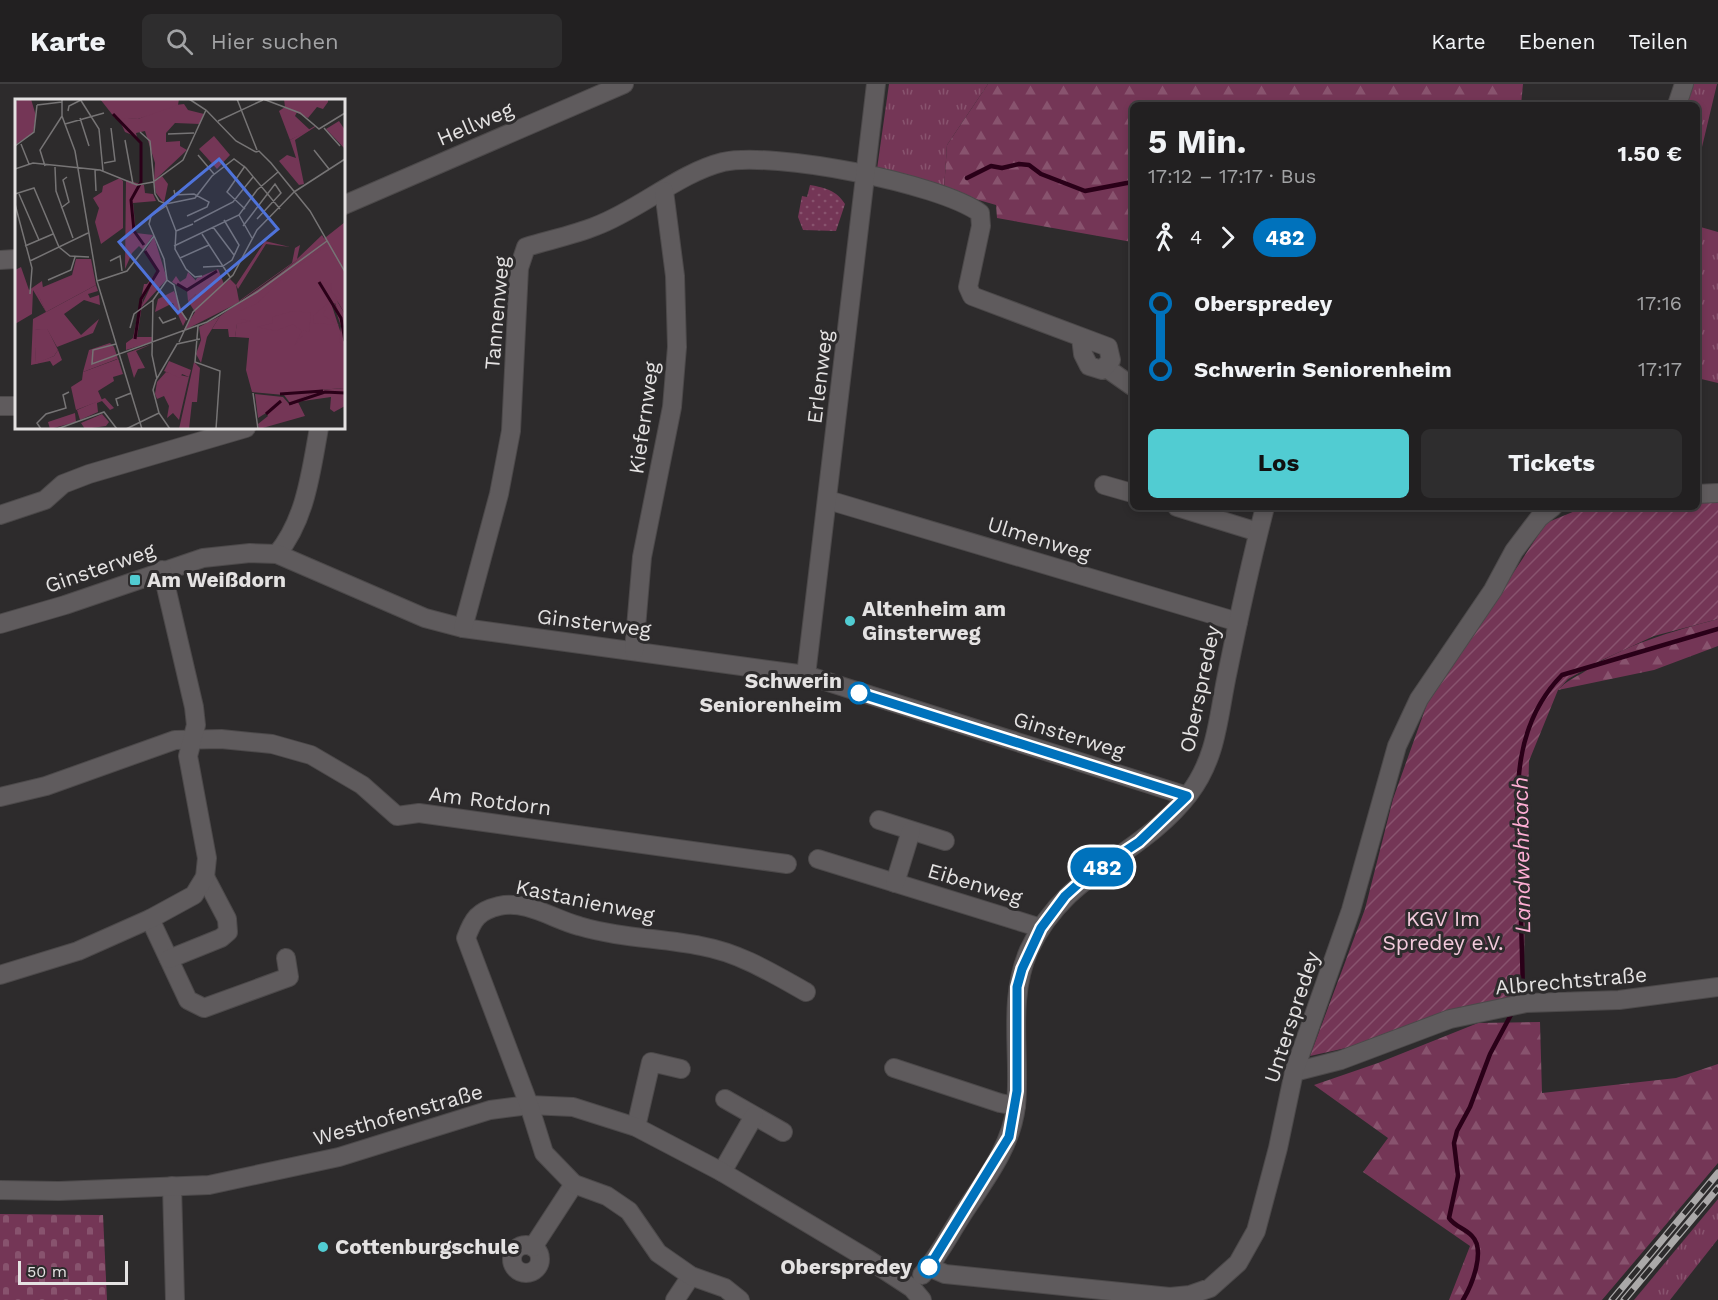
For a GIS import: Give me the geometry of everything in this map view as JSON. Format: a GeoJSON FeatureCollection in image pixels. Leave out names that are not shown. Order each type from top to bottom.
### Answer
{"type":"FeatureCollection","features":[{"type":"Feature","properties":{"kind":"street","name":"Hellweg"},"geometry":{"type":"LineString","coordinates":[[345,206],[624,84]]}},
{"type":"Feature","properties":{"kind":"street","name":"Erlenweg"},"geometry":{"type":"LineString","coordinates":[[806,675],[876,84]]}},
{"type":"Feature","properties":{"kind":"street"},"geometry":{"type":"LineString","coordinates":[[1678,102],[1684,84]]}},
{"type":"Feature","properties":{"kind":"street","name":"Tannenweg"},"geometry":{"type":"LineString","coordinates":[[464,628],[499,494],[511,431],[519,268],[526,247],[597,226],[722,162],[747,159],[864,174],[953,197],[980,213],[981,226],[968,287],[972,296],[1081,338],[1108,346],[1112,360],[1105,367],[1130,385]]}},
{"type":"Feature","properties":{"kind":"street","name":"Kiefernweg"},"geometry":{"type":"LineString","coordinates":[[634,651],[642,557],[670,417],[677,346],[675,276],[664,191]]}},
{"type":"Feature","properties":{"kind":"street"},"geometry":{"type":"LineString","coordinates":[[0,260],[15,259]]}},
{"type":"Feature","properties":{"kind":"street"},"geometry":{"type":"LineString","coordinates":[[0,515],[45,500],[63,484],[89,474],[243,429]]}},
{"type":"Feature","properties":{"kind":"street"},"geometry":{"type":"LineString","coordinates":[[277,555],[289,540],[309,487],[319,429]]}},
{"type":"Feature","properties":{"kind":"street"},"geometry":{"type":"LineString","coordinates":[[1104,485],[1130,492]]}},
{"type":"Feature","properties":{"kind":"street"},"geometry":{"type":"LineString","coordinates":[[1700,494],[1718,493]]}},
{"type":"Feature","properties":{"kind":"street","name":"Ulmenweg"},"geometry":{"type":"LineString","coordinates":[[828,500],[1238,622]]}},
{"type":"Feature","properties":{"kind":"street"},"geometry":{"type":"LineString","coordinates":[[1188,510],[1258,532]]}},
{"type":"Feature","properties":{"kind":"street","name":"Oberspredey"},"geometry":{"type":"LineString","coordinates":[[917,1294],[929,1267],[1005,1148],[1016,1106],[1017,987],[1022,969],[1041,928],[1065,896],[1086,877],[1139,842],[1187,796],[1203,773],[1212,753],[1238,622],[1264,510]]}},
{"type":"Feature","properties":{"kind":"street","name":"Unterspredey"},"geometry":{"type":"LineString","coordinates":[[929,1267],[945,1274],[1170,1297],[1190,1295],[1210,1288],[1238,1263],[1256,1231],[1278,1148],[1294,1072],[1351,910],[1391,761],[1406,724],[1419,699],[1492,590],[1514,551],[1547,510]]}},
{"type":"Feature","properties":{"kind":"street","name":"Ginsterweg"},"geometry":{"type":"LineString","coordinates":[[0,624],[65,605],[162,570],[203,558],[250,554],[277,555],[424,618],[464,628],[806,675],[1187,796]]}},
{"type":"Feature","properties":{"kind":"street"},"geometry":{"type":"LineString","coordinates":[[0,975],[78,951],[150,919],[194,895],[205,877],[207,858],[188,756],[190,741],[196,725],[194,707],[162,570]]}},
{"type":"Feature","properties":{"kind":"street","name":"Am Rotdorn"},"geometry":{"type":"LineString","coordinates":[[0,797],[46,786],[176,740],[221,739],[272,744],[311,755],[363,784],[397,816],[419,813],[787,864]]}},
{"type":"Feature","properties":{"kind":"street","name":"Eibenweg"},"geometry":{"type":"LineString","coordinates":[[879,820],[945,842]]}},
{"type":"Feature","properties":{"kind":"street","name":"Eibenweg"},"geometry":{"type":"LineString","coordinates":[[896,883],[911,831]]}},
{"type":"Feature","properties":{"kind":"street","name":"Eibenweg"},"geometry":{"type":"LineString","coordinates":[[818,859],[1041,928]]}},
{"type":"Feature","properties":{"kind":"street"},"geometry":{"type":"LineString","coordinates":[[169,959],[221,939],[228,932],[227,919],[205,877]]}},
{"type":"Feature","properties":{"kind":"street","name":"Kastanienweg"},"geometry":{"type":"LineString","coordinates":[[529,1105],[466,938],[472,920],[482,911],[502,905],[530,908],[578,926],[622,936],[702,946],[737,956],[774,972],[806,992]]}},
{"type":"Feature","properties":{"kind":"street"},"geometry":{"type":"LineString","coordinates":[[150,919],[188,1000],[204,1008],[289,977],[286,958]]}},
{"type":"Feature","properties":{"kind":"street","name":"Albrechtstraße"},"geometry":{"type":"LineString","coordinates":[[1294,1072],[1341,1060],[1450,1019],[1526,1003],[1619,1000],[1718,987]]}},
{"type":"Feature","properties":{"kind":"street"},"geometry":{"type":"LineString","coordinates":[[636,1127],[651,1062],[681,1069]]}},
{"type":"Feature","properties":{"kind":"street"},"geometry":{"type":"LineString","coordinates":[[894,1068],[1000,1103],[1016,1106]]}},
{"type":"Feature","properties":{"kind":"street"},"geometry":{"type":"LineString","coordinates":[[724,1099],[783,1132]]}},
{"type":"Feature","properties":{"kind":"street"},"geometry":{"type":"LineString","coordinates":[[529,1105],[544,1153],[574,1184],[607,1196],[629,1211],[658,1253],[691,1276],[725,1288],[740,1300]]}},
{"type":"Feature","properties":{"kind":"street","name":"Westhofenstraße"},"geometry":{"type":"LineString","coordinates":[[0,1190],[58,1191],[209,1185],[299,1167],[490,1110],[529,1105],[573,1107],[636,1127],[722,1172],[839,1241],[917,1294]]}},
{"type":"Feature","properties":{"kind":"street"},"geometry":{"type":"LineString","coordinates":[[722,1172],[754,1116]]}},
{"type":"Feature","properties":{"kind":"street"},"geometry":{"type":"LineString","coordinates":[[533,1247],[574,1184]]}},
{"type":"Feature","properties":{"kind":"street"},"geometry":{"type":"LineString","coordinates":[[172,1186],[176,1300]]}},
{"type":"Feature","properties":{"kind":"street"},"geometry":{"type":"LineString","coordinates":[[675,1300],[691,1276]]}},
{"type":"Feature","properties":{"kind":"green space"},"geometry":{"type":"Polygon","coordinates":[[[889,84],[988,84],[947,145],[944,190],[877,169],[889,84]]]}},
{"type":"Feature","properties":{"kind":"green space"},"geometry":{"type":"Polygon","coordinates":[[[988,84],[1523,84],[1521,102],[1130,102],[1130,242],[997,218],[996,205],[944,190],[947,145],[988,84]]]}},
{"type":"Feature","properties":{"kind":"green space"},"geometry":{"type":"Polygon","coordinates":[[[1688,84],[1717,84],[1700,155],[1700,102],[1683,102],[1688,84]]]}},
{"type":"Feature","properties":{"kind":"green space"},"geometry":{"type":"Polygon","coordinates":[[[810,185],[830,190],[845,204],[836,231],[803,230],[798,217],[802,196],[807,197],[810,185]]]}},
{"type":"Feature","properties":{"kind":"green space"},"geometry":{"type":"Polygon","coordinates":[[[1700,227],[1718,232],[1718,383],[1700,379],[1700,227]]]}},
{"type":"Feature","properties":{"kind":"green space","name":"KGV Im Spredey e.V."},"geometry":{"type":"Polygon","coordinates":[[[1718,499],[1718,619],[1654,636],[1568,679],[1558,690],[1529,761],[1523,995],[1364,1044],[1310,1056],[1365,909],[1393,799],[1427,704],[1546,523],[1580,510],[1700,510],[1700,500],[1718,499]]]}},
{"type":"Feature","properties":{"kind":"green space"},"geometry":{"type":"Polygon","coordinates":[[[1718,619],[1718,646],[1654,670],[1558,690],[1600,662],[1632,646],[1718,619]]]}},
{"type":"Feature","properties":{"kind":"green space"},"geometry":{"type":"Polygon","coordinates":[[[1540,1022],[1542,1093],[1676,1078],[1718,1064],[1718,1163],[1602,1300],[1449,1300],[1470,1246],[1363,1172],[1388,1138],[1314,1085],[1378,1063],[1478,1023],[1540,1022]]]}},
{"type":"Feature","properties":{"kind":"green space"},"geometry":{"type":"Polygon","coordinates":[[[1718,1199],[1718,1239],[1670,1300],[1634,1300],[1718,1199]]]}},
{"type":"Feature","properties":{"kind":"green space"},"geometry":{"type":"Polygon","coordinates":[[[0,1214],[103,1215],[107,1300],[0,1300],[0,1214]]]}},
{"type":"Feature","properties":{"kind":"waterway"},"geometry":{"type":"LineString","coordinates":[[967,178],[991,166],[1002,168],[1019,164],[1029,165],[1041,174],[1085,191],[1130,182]]}},
{"type":"Feature","properties":{"kind":"waterway","name":"Landwehrbach"},"geometry":{"type":"LineString","coordinates":[[1523,993],[1517,817],[1520,766],[1533,718],[1545,696],[1562,675],[1718,629]]}},
{"type":"Feature","properties":{"kind":"waterway","name":"Landwehrbach"},"geometry":{"type":"LineString","coordinates":[[1463,1300],[1476,1268],[1478,1250],[1472,1236],[1449,1218],[1458,1176],[1454,1143],[1490,1054],[1513,1011]]}},
{"type":"Feature","properties":{"kind":"railway"},"geometry":{"type":"LineString","coordinates":[[1612,1300],[1718,1173]]}},
{"type":"Feature","properties":{"kind":"railway"},"geometry":{"type":"LineString","coordinates":[[1624,1300],[1718,1188]]}},
{"type":"Feature","properties":{"kind":"bus line","name":"482"},"geometry":{"type":"LineString","coordinates":[[859,693],[1187,796],[1139,842],[1086,877],[1065,896],[1041,928],[1030,949],[1017,987],[1017,1091],[1014,1120],[1009,1137],[1005,1148],[929,1267]]}},
{"type":"Feature","properties":{"kind":"place","name":"Am Weißdorn"},"geometry":{"type":"Point","coordinates":[135,580]}},
{"type":"Feature","properties":{"kind":"place","name":"Altenheim am Ginsterweg"},"geometry":{"type":"Point","coordinates":[850,621]}},
{"type":"Feature","properties":{"kind":"place","name":"Schwerin Seniorenheim"},"geometry":{"type":"Point","coordinates":[859,693]}},
{"type":"Feature","properties":{"kind":"place","name":"Cottenburgschule"},"geometry":{"type":"Point","coordinates":[323,1247]}},
{"type":"Feature","properties":{"kind":"place","name":"Oberspredey"},"geometry":{"type":"Point","coordinates":[929,1267]}}]}
